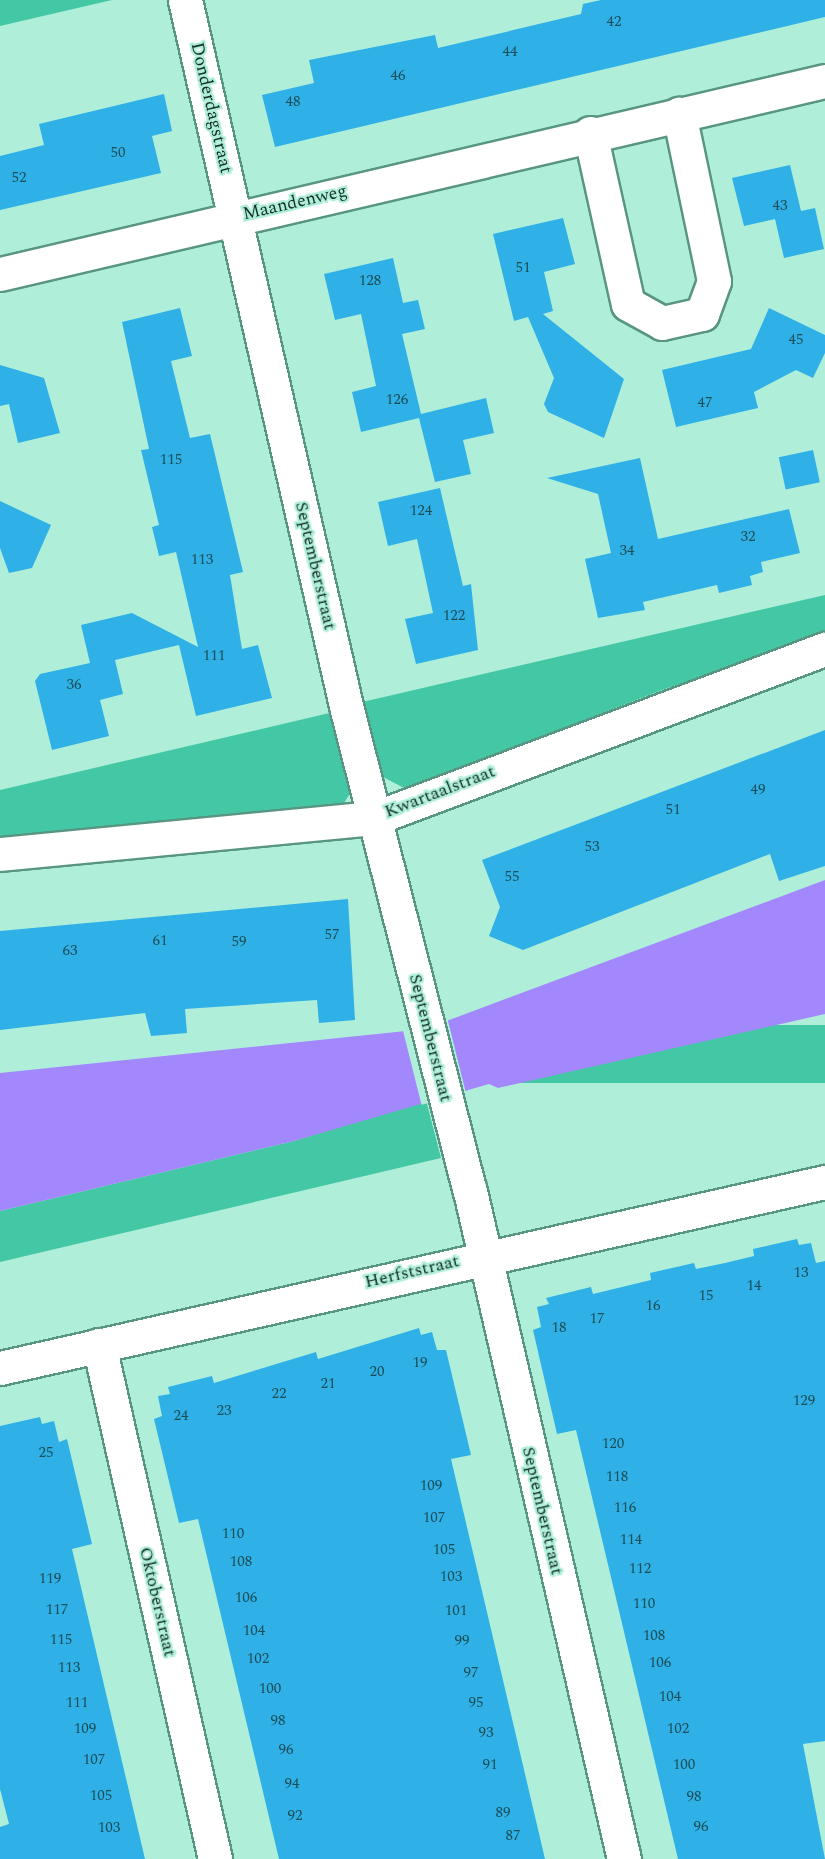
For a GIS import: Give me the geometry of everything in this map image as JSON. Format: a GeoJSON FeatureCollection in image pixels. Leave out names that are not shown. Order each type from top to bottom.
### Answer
{"type":"FeatureCollection","features":[{"type":"Feature","properties":{"kind":"street","name":"Donderdagstraat"},"geometry":{"type":"LineString","coordinates":[[185,0],[236,217]]}},
{"type":"Feature","properties":{"kind":"street","name":"Maandenweg"},"geometry":{"type":"LineString","coordinates":[[0,274],[590,133],[825,81]]}},
{"type":"Feature","properties":{"kind":"street"},"geometry":{"type":"LineString","coordinates":[[590,133],[628,303],[662,323],[702,314],[714,281],[679,114]]}},
{"type":"Feature","properties":{"kind":"street","name":"Septemberstraat"},"geometry":{"type":"LineString","coordinates":[[236,217],[375,818],[422,1001],[483,1256],[624,1859]]}},
{"type":"Feature","properties":{"kind":"street","name":"Kwartaalstraat"},"geometry":{"type":"LineString","coordinates":[[0,854],[375,818],[669,703],[825,649]]}},
{"type":"Feature","properties":{"kind":"street","name":"Herfststraat"},"geometry":{"type":"LineString","coordinates":[[0,1368],[483,1256],[825,1182]]}},
{"type":"Feature","properties":{"kind":"street","name":"Oktoberstraat"},"geometry":{"type":"LineString","coordinates":[[99,1345],[215,1859]]}},
{"type":"Feature","properties":{"kind":"green space"},"geometry":{"type":"Polygon","coordinates":[[[0,0],[112,0],[0,26],[0,0]]]}},
{"type":"Feature","properties":{"kind":"green space"},"geometry":{"type":"Polygon","coordinates":[[[825,595],[825,634],[662,690],[406,789],[383,777],[358,703],[825,595]]]}},
{"type":"Feature","properties":{"kind":"green space"},"geometry":{"type":"Polygon","coordinates":[[[338,711],[354,787],[344,803],[0,838],[0,790],[338,711]]]}},
{"type":"Feature","properties":{"kind":"green space"},"geometry":{"type":"Polygon","coordinates":[[[477,1025],[825,1025],[825,1083],[477,1083],[477,1025]]]}},
{"type":"Feature","properties":{"kind":"green space"},"geometry":{"type":"Polygon","coordinates":[[[426,1100],[441,1158],[0,1262],[0,1211],[294,1141],[426,1100]]]}},
{"type":"Feature","properties":{"kind":"shaded area"},"geometry":{"type":"Polygon","coordinates":[[[825,880],[825,1014],[498,1088],[489,1084],[294,1141],[0,1211],[0,1073],[425,1029],[825,880]]]}},
{"type":"Feature","properties":{"kind":"pier"},"geometry":{"type":"Polygon","coordinates":[[[447,1017],[466,1094],[421,1105],[402,1028],[447,1017]]]}},
{"type":"Feature","properties":{"kind":"building"},"geometry":{"type":"Polygon","coordinates":[[[601,0],[825,0],[825,17],[275,147],[262,95],[314,83],[309,60],[435,35],[438,48],[581,14],[583,4],[601,0]]]}},
{"type":"Feature","properties":{"kind":"building"},"geometry":{"type":"Polygon","coordinates":[[[164,94],[172,131],[152,136],[161,173],[0,210],[0,156],[44,145],[39,124],[164,94]]]}},
{"type":"Feature","properties":{"kind":"building"},"geometry":{"type":"Polygon","coordinates":[[[790,165],[801,211],[815,208],[824,249],[784,258],[775,219],[744,226],[732,178],[790,165]]]}},
{"type":"Feature","properties":{"kind":"building"},"geometry":{"type":"Polygon","coordinates":[[[563,218],[575,264],[544,272],[553,311],[543,314],[624,379],[604,438],[548,412],[544,404],[554,378],[528,317],[514,321],[493,234],[563,218]]]}},
{"type":"Feature","properties":{"kind":"building"},"geometry":{"type":"Polygon","coordinates":[[[393,258],[403,303],[418,300],[425,329],[402,334],[421,414],[486,398],[494,433],[463,440],[471,474],[435,482],[419,418],[361,432],[352,392],[376,386],[361,314],[335,320],[324,274],[393,258]]]}},
{"type":"Feature","properties":{"kind":"building"},"geometry":{"type":"Polygon","coordinates":[[[180,308],[192,356],[171,361],[190,438],[210,434],[243,572],[230,575],[242,649],[258,645],[272,698],[196,716],[179,645],[115,660],[123,694],[100,700],[109,736],[52,750],[35,681],[40,674],[90,663],[81,625],[132,613],[198,647],[176,552],[159,556],[152,527],[159,525],[141,450],[149,449],[122,322],[180,308]]]}},
{"type":"Feature","properties":{"kind":"building"},"geometry":{"type":"Polygon","coordinates":[[[769,308],[825,335],[825,353],[813,378],[796,370],[754,392],[758,408],[676,427],[662,370],[751,349],[769,308]]]}},
{"type":"Feature","properties":{"kind":"building"},"geometry":{"type":"Polygon","coordinates":[[[0,365],[44,378],[60,433],[18,443],[9,404],[0,406],[0,365]]]}},
{"type":"Feature","properties":{"kind":"building"},"geometry":{"type":"Polygon","coordinates":[[[813,450],[820,482],[786,490],[779,457],[813,450]]]}},
{"type":"Feature","properties":{"kind":"building"},"geometry":{"type":"Polygon","coordinates":[[[640,458],[658,539],[789,509],[800,553],[761,562],[763,572],[750,576],[752,585],[719,593],[717,585],[643,602],[645,610],[598,618],[585,559],[611,553],[598,494],[547,478],[640,458]]]}},
{"type":"Feature","properties":{"kind":"building"},"geometry":{"type":"Polygon","coordinates":[[[440,488],[463,586],[471,584],[478,650],[416,664],[405,619],[433,613],[417,539],[388,546],[378,502],[440,488]]]}},
{"type":"Feature","properties":{"kind":"building"},"geometry":{"type":"Polygon","coordinates":[[[0,501],[51,525],[32,568],[9,573],[0,548],[0,501]]]}},
{"type":"Feature","properties":{"kind":"building"},"geometry":{"type":"Polygon","coordinates":[[[825,730],[825,866],[779,881],[770,854],[523,950],[489,936],[500,907],[482,860],[825,730]]]}},
{"type":"Feature","properties":{"kind":"building"},"geometry":{"type":"Polygon","coordinates":[[[348,899],[355,1020],[319,1023],[317,1000],[185,1009],[187,1033],[151,1036],[145,1013],[0,1030],[0,931],[348,899]]]}},
{"type":"Feature","properties":{"kind":"building"},"geometry":{"type":"Polygon","coordinates":[[[797,1239],[799,1245],[811,1243],[816,1263],[825,1261],[825,1741],[803,1744],[825,1859],[678,1859],[576,1430],[557,1434],[533,1330],[541,1327],[537,1307],[549,1304],[546,1298],[591,1287],[593,1294],[651,1280],[650,1273],[694,1263],[696,1269],[725,1263],[754,1256],[753,1249],[797,1239]]]}},
{"type":"Feature","properties":{"kind":"building"},"geometry":{"type":"Polygon","coordinates":[[[419,1328],[421,1335],[432,1332],[437,1350],[446,1350],[471,1455],[451,1459],[545,1859],[279,1859],[198,1519],[179,1523],[154,1419],[162,1416],[158,1396],[170,1394],[168,1387],[212,1376],[214,1383],[316,1352],[318,1359],[419,1328]]]}},
{"type":"Feature","properties":{"kind":"building"},"geometry":{"type":"Polygon","coordinates":[[[40,1417],[42,1424],[54,1421],[59,1442],[67,1439],[92,1544],[72,1549],[145,1859],[0,1859],[0,1827],[9,1824],[0,1789],[0,1426],[40,1417]]]}}]}
